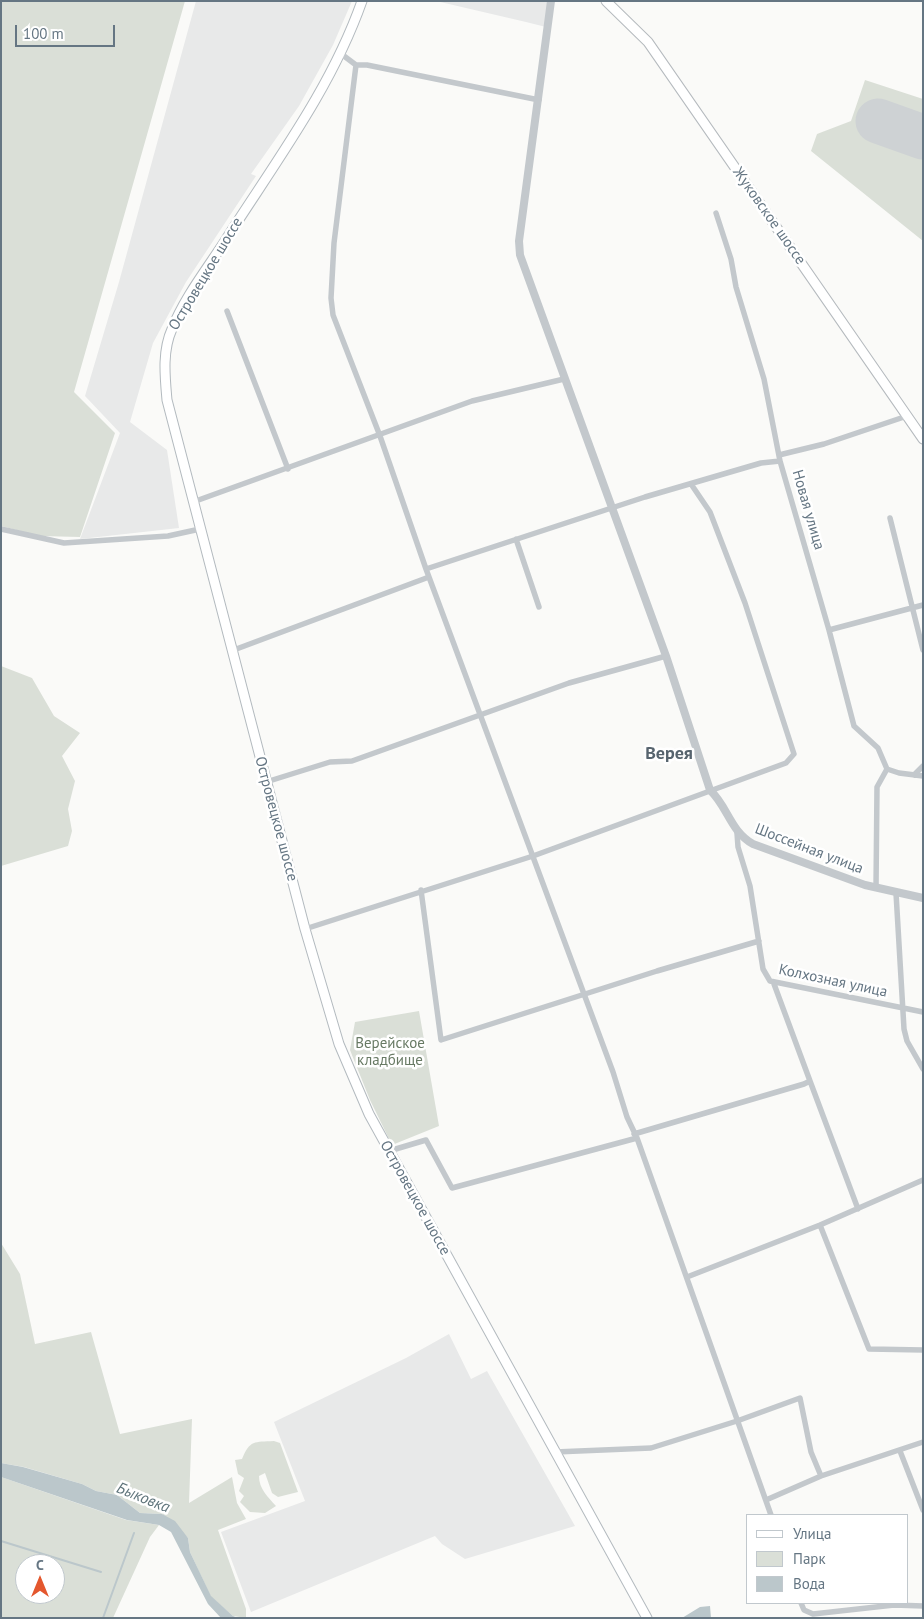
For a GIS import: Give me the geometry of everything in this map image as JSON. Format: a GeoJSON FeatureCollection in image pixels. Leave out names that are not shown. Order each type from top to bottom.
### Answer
{"type":"FeatureCollection","features":[{"type":"Feature","properties":{"kind":"main road","name":"Островецкое шоссе"},"geometry":{"type":"LineString","coordinates":[[362,1],[340,53],[312,105],[199,280],[171,330],[165,360],[167,400],[305,929],[339,1044],[369,1114],[647,1618]]}},
{"type":"Feature","properties":{"kind":"main road","name":"Жуковское шоссе"},"geometry":{"type":"LineString","coordinates":[[606,1],[648,42],[923,438]]}},
{"type":"Feature","properties":{"kind":"street","name":"Шоссейная улица"},"geometry":{"type":"LineString","coordinates":[[551,1],[519,241],[520,255],[666,656],[710,790],[721,801],[737,833],[746,841],[876,888],[923,898]]}},
{"type":"Feature","properties":{"kind":"street"},"geometry":{"type":"LineString","coordinates":[[340,53],[356,65],[367,65],[539,100]]}},
{"type":"Feature","properties":{"kind":"street"},"geometry":{"type":"LineString","coordinates":[[356,65],[334,243],[331,298],[333,315],[380,436],[479,714],[636,1136],[771,1514]]}},
{"type":"Feature","properties":{"kind":"street","name":"Новая улица"},"geometry":{"type":"LineString","coordinates":[[716,213],[731,259],[736,287],[764,379],[780,458],[854,726],[878,748],[887,769]]}},
{"type":"Feature","properties":{"kind":"street"},"geometry":{"type":"LineString","coordinates":[[227,311],[288,469]]}},
{"type":"Feature","properties":{"kind":"street"},"geometry":{"type":"LineString","coordinates":[[193,502],[380,436],[472,401],[564,379]]}},
{"type":"Feature","properties":{"kind":"street"},"geometry":{"type":"LineString","coordinates":[[426,569],[612,508],[780,458],[907,416]]}},
{"type":"Feature","properties":{"kind":"street"},"geometry":{"type":"LineString","coordinates":[[305,929],[421,890],[533,856],[786,763],[794,754],[746,603],[710,512],[691,484]]}},
{"type":"Feature","properties":{"kind":"street"},"geometry":{"type":"LineString","coordinates":[[890,518],[923,650]]}},
{"type":"Feature","properties":{"kind":"street"},"geometry":{"type":"LineString","coordinates":[[1,529],[64,543],[168,536],[200,529]]}},
{"type":"Feature","properties":{"kind":"street"},"geometry":{"type":"LineString","coordinates":[[516,539],[539,608]]}},
{"type":"Feature","properties":{"kind":"street"},"geometry":{"type":"LineString","coordinates":[[231,651],[429,577]]}},
{"type":"Feature","properties":{"kind":"street"},"geometry":{"type":"LineString","coordinates":[[829,630],[923,605]]}},
{"type":"Feature","properties":{"kind":"street"},"geometry":{"type":"LineString","coordinates":[[266,782],[330,762],[352,762],[479,714],[569,683],[666,656]]}},
{"type":"Feature","properties":{"kind":"street"},"geometry":{"type":"LineString","coordinates":[[914,775],[923,766]]}},
{"type":"Feature","properties":{"kind":"street"},"geometry":{"type":"LineString","coordinates":[[876,888],[877,787],[887,769],[923,776]]}},
{"type":"Feature","properties":{"kind":"street","name":"Колхозная улица"},"geometry":{"type":"LineString","coordinates":[[737,833],[738,847],[750,886],[763,969],[774,984],[923,1012]]}},
{"type":"Feature","properties":{"kind":"street"},"geometry":{"type":"LineString","coordinates":[[421,890],[441,1040],[584,996],[657,971],[759,941]]}},
{"type":"Feature","properties":{"kind":"street"},"geometry":{"type":"LineString","coordinates":[[896,893],[900,988],[904,1009],[905,1035],[923,1069]]}},
{"type":"Feature","properties":{"kind":"street"},"geometry":{"type":"LineString","coordinates":[[774,984],[858,1209]]}},
{"type":"Feature","properties":{"kind":"street"},"geometry":{"type":"LineString","coordinates":[[389,1150],[426,1140],[452,1188],[636,1136],[810,1081]]}},
{"type":"Feature","properties":{"kind":"street"},"geometry":{"type":"LineString","coordinates":[[687,1276],[820,1225],[923,1180]]}},
{"type":"Feature","properties":{"kind":"street"},"geometry":{"type":"LineString","coordinates":[[820,1225],[869,1349],[923,1350]]}},
{"type":"Feature","properties":{"kind":"street"},"geometry":{"type":"LineString","coordinates":[[555,1452],[651,1448],[737,1421],[800,1398],[811,1452],[821,1476]]}},
{"type":"Feature","properties":{"kind":"street"},"geometry":{"type":"LineString","coordinates":[[766,1500],[821,1476],[923,1442]]}},
{"type":"Feature","properties":{"kind":"street"},"geometry":{"type":"LineString","coordinates":[[900,1450],[923,1510]]}},
{"type":"Feature","properties":{"kind":"street"},"geometry":{"type":"LineString","coordinates":[[801,1604],[804,1610],[813,1614],[894,1605],[923,1606]]}},
{"type":"Feature","properties":{"kind":"shaded area"},"geometry":{"type":"Polygon","coordinates":[[[196,1],[352,1],[333,45],[299,106],[251,174],[256,176],[186,282],[153,343],[130,422],[167,450],[179,528],[80,539],[120,433],[85,396],[119,282],[196,1]]]}},
{"type":"Feature","properties":{"kind":"shaded area"},"geometry":{"type":"Polygon","coordinates":[[[436,1],[548,1],[546,27],[526,22],[436,1]]]}},
{"type":"Feature","properties":{"kind":"shaded area"},"geometry":{"type":"Polygon","coordinates":[[[449,1334],[471,1379],[487,1371],[575,1526],[465,1559],[442,1544],[435,1536],[251,1612],[221,1532],[305,1501],[274,1422],[406,1358],[449,1334]]]}},
{"type":"Feature","properties":{"kind":"green space"},"geometry":{"type":"Polygon","coordinates":[[[1,1],[185,1],[74,392],[115,433],[80,537],[40,536],[1,526],[1,1]]]}},
{"type":"Feature","properties":{"kind":"green space"},"geometry":{"type":"Polygon","coordinates":[[[865,80],[923,99],[923,241],[811,151],[817,134],[851,121],[865,80]]]}},
{"type":"Feature","properties":{"kind":"green space"},"geometry":{"type":"Polygon","coordinates":[[[1,666],[32,678],[54,716],[80,733],[62,756],[75,781],[68,809],[72,831],[68,846],[1,866],[1,666]]]}},
{"type":"Feature","properties":{"kind":"green space","name":"Верейское кладбище"},"geometry":{"type":"Polygon","coordinates":[[[419,1011],[439,1126],[392,1145],[370,1100],[350,1050],[355,1022],[419,1011]]]}},
{"type":"Feature","properties":{"kind":"green space"},"geometry":{"type":"Polygon","coordinates":[[[1,1243],[20,1274],[35,1344],[91,1332],[120,1434],[192,1419],[189,1503],[232,1477],[237,1503],[246,1519],[218,1530],[246,1609],[246,1618],[233,1616],[211,1597],[190,1552],[188,1538],[162,1514],[140,1513],[117,1495],[96,1491],[82,1484],[24,1467],[1,1463],[1,1243]]]}},
{"type":"Feature","properties":{"kind":"green space"},"geometry":{"type":"Polygon","coordinates":[[[274,1441],[280,1443],[298,1492],[278,1497],[272,1493],[265,1473],[259,1476],[259,1481],[264,1492],[276,1506],[265,1513],[250,1512],[240,1502],[244,1496],[239,1491],[244,1478],[238,1474],[235,1460],[242,1459],[253,1443],[274,1441]]]}},
{"type":"Feature","properties":{"kind":"green space"},"geometry":{"type":"Polygon","coordinates":[[[1,1477],[126,1520],[159,1525],[150,1537],[113,1618],[1,1618],[1,1477]]]}},
{"type":"Feature","properties":{"kind":"water"},"geometry":{"type":"Polygon","coordinates":[[[1,1463],[23,1467],[82,1484],[96,1491],[117,1495],[140,1513],[162,1514],[175,1521],[188,1538],[190,1552],[211,1596],[233,1616],[238,1618],[221,1618],[208,1604],[171,1532],[159,1525],[127,1520],[1,1477],[1,1463]]]}},
{"type":"Feature","properties":{"kind":"water"},"geometry":{"type":"Polygon","coordinates":[[[710,1606],[711,1618],[682,1618],[700,1607],[710,1606]]]}},
{"type":"Feature","properties":{"kind":"waterway"},"geometry":{"type":"LineString","coordinates":[[103,1618],[134,1533]]}},
{"type":"Feature","properties":{"kind":"waterway"},"geometry":{"type":"LineString","coordinates":[[1,1541],[101,1572]]}},
{"type":"Feature","properties":{"kind":"runway"},"geometry":{"type":"LineString","coordinates":[[878,121],[923,137]]}},
{"type":"Feature","properties":{"kind":"district","name":"Верея"},"geometry":{"type":"Point","coordinates":[669,754]}},
{"type":"Feature","properties":{"kind":"water label","name":"Быковка"},"geometry":{"type":"Point","coordinates":[143,1498]}}]}
